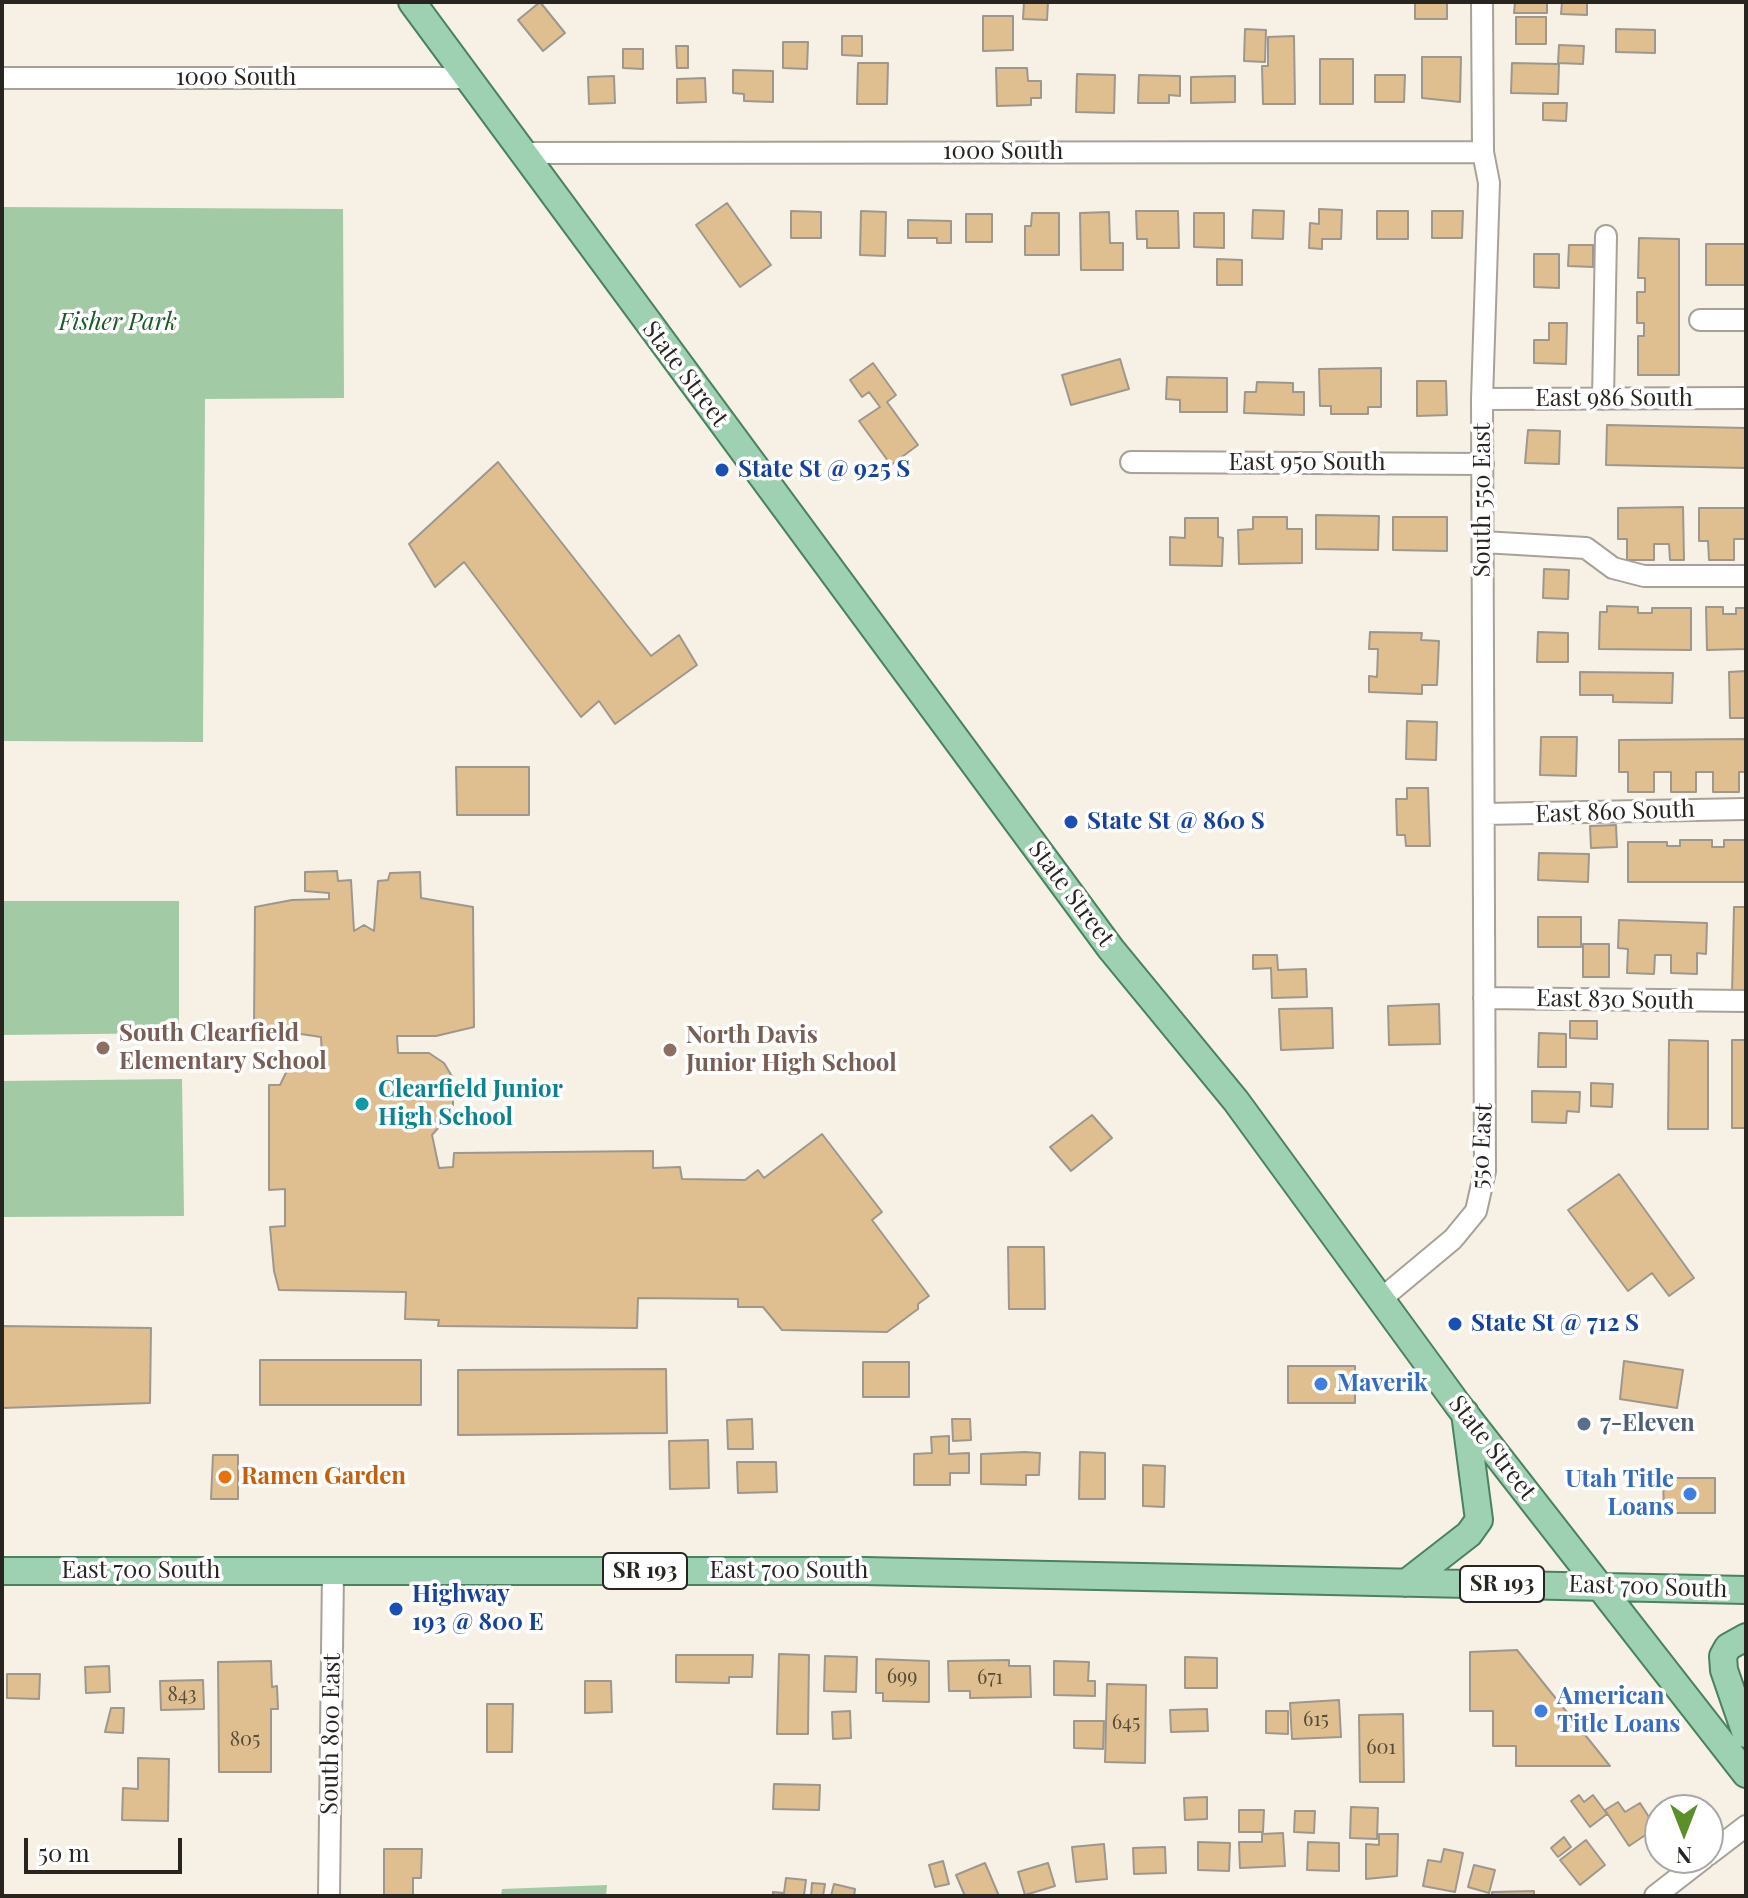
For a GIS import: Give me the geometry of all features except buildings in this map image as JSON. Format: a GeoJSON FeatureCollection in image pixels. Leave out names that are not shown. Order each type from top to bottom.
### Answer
{"type":"FeatureCollection","features":[{"type":"Feature","properties":{"kind":"main road","name":"State Street"},"geometry":{"type":"LineString","coordinates":[[412,2],[1111,949],[1236,1101],[1465,1413],[1746,1774]]}},
{"type":"Feature","properties":{"kind":"main road"},"geometry":{"type":"LineString","coordinates":[[1406,1583],[1469,1534],[1479,1520],[1465,1413]]}},
{"type":"Feature","properties":{"kind":"main road","name":"East 700 South"},"geometry":{"type":"LineString","coordinates":[[2,1571],[865,1571],[1746,1590]]}},
{"type":"Feature","properties":{"kind":"main road"},"geometry":{"type":"LineString","coordinates":[[1746,1637],[1728,1647],[1723,1662],[1746,1734]]}},
{"type":"Feature","properties":{"kind":"street","name":"South 550 East"},"geometry":{"type":"LineString","coordinates":[[1482,2],[1483,152],[1489,183],[1482,399],[1484,998]]}},
{"type":"Feature","properties":{"kind":"street","name":"1000 South"},"geometry":{"type":"LineString","coordinates":[[2,78],[469,78]]}},
{"type":"Feature","properties":{"kind":"street","name":"1000 South"},"geometry":{"type":"LineString","coordinates":[[522,153],[1483,152]]}},
{"type":"Feature","properties":{"kind":"street"},"geometry":{"type":"LineString","coordinates":[[1603,399],[1606,236]]}},
{"type":"Feature","properties":{"kind":"street"},"geometry":{"type":"LineString","coordinates":[[1700,320],[1746,320]]}},
{"type":"Feature","properties":{"kind":"street","name":"East 986 South"},"geometry":{"type":"LineString","coordinates":[[1482,399],[1746,398]]}},
{"type":"Feature","properties":{"kind":"street","name":"East 950 South"},"geometry":{"type":"LineString","coordinates":[[1131,462],[1483,464]]}},
{"type":"Feature","properties":{"kind":"street"},"geometry":{"type":"LineString","coordinates":[[1483,542],[1586,548],[1613,568],[1644,576],[1746,576]]}},
{"type":"Feature","properties":{"kind":"street","name":"East 860 South"},"geometry":{"type":"LineString","coordinates":[[1484,814],[1746,809]]}},
{"type":"Feature","properties":{"kind":"street","name":"550 East"},"geometry":{"type":"LineString","coordinates":[[1381,1299],[1453,1239],[1476,1211],[1485,1171],[1484,998]]}},
{"type":"Feature","properties":{"kind":"street","name":"East 830 South"},"geometry":{"type":"LineString","coordinates":[[1484,998],[1746,1001]]}},
{"type":"Feature","properties":{"kind":"street","name":"South 800 East"},"geometry":{"type":"LineString","coordinates":[[329,1896],[333,1571]]}},
{"type":"Feature","properties":{"kind":"street"},"geometry":{"type":"LineString","coordinates":[[1724,1843],[1746,1826]]}},
{"type":"Feature","properties":{"kind":"street"},"geometry":{"type":"LineString","coordinates":[[1655,1896],[1684,1874]]}},
{"type":"Feature","properties":{"kind":"green space","name":"Fisher Park"},"geometry":{"type":"Polygon","coordinates":[[[2,207],[343,209],[344,398],[205,399],[203,742],[2,741],[2,207]]]}},
{"type":"Feature","properties":{"kind":"green space"},"geometry":{"type":"Polygon","coordinates":[[[2,901],[179,901],[179,1033],[2,1035],[2,901]]]}},
{"type":"Feature","properties":{"kind":"green space"},"geometry":{"type":"Polygon","coordinates":[[[182,1079],[184,1216],[2,1217],[2,1081],[182,1079]]]}},
{"type":"Feature","properties":{"kind":"green space"},"geometry":{"type":"Polygon","coordinates":[[[607,1885],[606,1896],[501,1896],[502,1889],[607,1885]]]}},
{"type":"Feature","properties":{"kind":"place","name":"State St @ 925 S"},"geometry":{"type":"Point","coordinates":[722,470]}},
{"type":"Feature","properties":{"kind":"place","name":"State St @ 860 S"},"geometry":{"type":"Point","coordinates":[1071,822]}},
{"type":"Feature","properties":{"kind":"place","name":"South Clearfield Elementary School"},"geometry":{"type":"Point","coordinates":[103,1048]}},
{"type":"Feature","properties":{"kind":"place","name":"North Davis Junior High School"},"geometry":{"type":"Point","coordinates":[670,1050]}},
{"type":"Feature","properties":{"kind":"place","name":"Clearfield Junior High School"},"geometry":{"type":"Point","coordinates":[362,1104]}},
{"type":"Feature","properties":{"kind":"place","name":"State St @ 712 S"},"geometry":{"type":"Point","coordinates":[1455,1324]}},
{"type":"Feature","properties":{"kind":"place","name":"Maverik"},"geometry":{"type":"Point","coordinates":[1321,1384]}},
{"type":"Feature","properties":{"kind":"place","name":"7-Eleven"},"geometry":{"type":"Point","coordinates":[1584,1424]}},
{"type":"Feature","properties":{"kind":"place","name":"Ramen Garden"},"geometry":{"type":"Point","coordinates":[225,1477]}},
{"type":"Feature","properties":{"kind":"place","name":"Utah Title Loans"},"geometry":{"type":"Point","coordinates":[1690,1494]}},
{"type":"Feature","properties":{"kind":"place","name":"Highway 193 @ 800 E"},"geometry":{"type":"Point","coordinates":[396,1609]}},
{"type":"Feature","properties":{"kind":"place","name":"American Title Loans"},"geometry":{"type":"Point","coordinates":[1541,1711]}}]}
